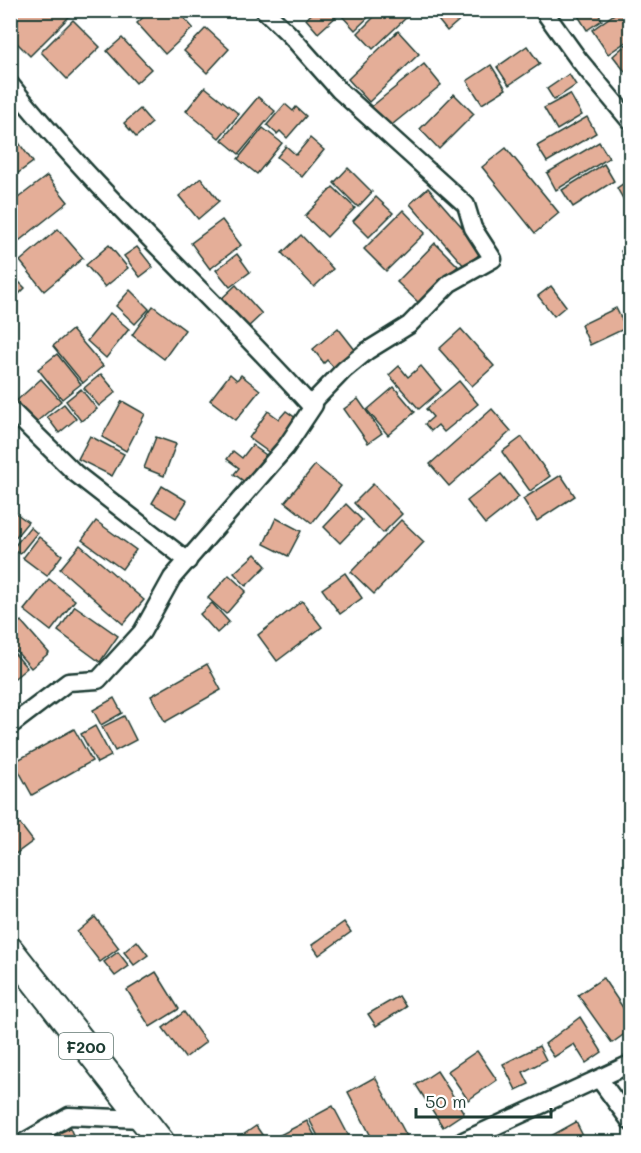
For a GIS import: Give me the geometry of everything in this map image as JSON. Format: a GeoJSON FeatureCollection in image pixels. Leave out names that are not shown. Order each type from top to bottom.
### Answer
{"type":"FeatureCollection","features":[{"type":"Feature","properties":{"kind":"main road","name":"F200"},"geometry":{"type":"LineString","coordinates":[[10,950],[161,1143]]}},
{"type":"Feature","properties":{"kind":"street"},"geometry":{"type":"LineString","coordinates":[[264,10],[290,35],[339,90],[466,205],[473,228],[493,259],[450,283],[409,325],[359,357],[310,405]]}},
{"type":"Feature","properties":{"kind":"street"},"geometry":{"type":"LineString","coordinates":[[543,10],[579,60],[630,121]]}},
{"type":"Feature","properties":{"kind":"street"},"geometry":{"type":"LineString","coordinates":[[10,84],[77,163],[247,334],[310,405],[314,405],[286,447],[172,578],[142,632],[98,681],[68,682],[10,726]]}},
{"type":"Feature","properties":{"kind":"street"},"geometry":{"type":"LineString","coordinates":[[10,409],[75,473],[188,561]]}},
{"type":"Feature","properties":{"kind":"street"},"geometry":{"type":"LineString","coordinates":[[460,1143],[600,1080],[630,1064]]}},
{"type":"Feature","properties":{"kind":"street"},"geometry":{"type":"LineString","coordinates":[[600,1080],[630,1121]]}},
{"type":"Feature","properties":{"kind":"street"},"geometry":{"type":"LineString","coordinates":[[24,1143],[69,1116],[142,1119]]}},
{"type":"Feature","properties":{"kind":"building"},"geometry":{"type":"Polygon","coordinates":[[[10,10],[76,10],[30,56],[10,36],[10,10]]]}},
{"type":"Feature","properties":{"kind":"building"},"geometry":{"type":"Polygon","coordinates":[[[151,10],[177,10],[193,28],[165,54],[137,23],[151,10]]]}},
{"type":"Feature","properties":{"kind":"building"},"geometry":{"type":"Polygon","coordinates":[[[316,10],[332,10],[337,16],[318,33],[306,19],[316,10]]]}},
{"type":"Feature","properties":{"kind":"building"},"geometry":{"type":"Polygon","coordinates":[[[346,10],[376,10],[355,30],[341,15],[346,10]]]}},
{"type":"Feature","properties":{"kind":"building"},"geometry":{"type":"Polygon","coordinates":[[[381,10],[400,10],[407,17],[373,49],[358,33],[381,10]]]}},
{"type":"Feature","properties":{"kind":"building"},"geometry":{"type":"Polygon","coordinates":[[[430,10],[471,10],[447,31],[430,10]]]}},
{"type":"Feature","properties":{"kind":"building"},"geometry":{"type":"Polygon","coordinates":[[[596,10],[602,20],[587,30],[575,11],[596,10]]]}},
{"type":"Feature","properties":{"kind":"building"},"geometry":{"type":"Polygon","coordinates":[[[620,10],[630,10],[630,39],[608,54],[592,30],[620,10]]]}},
{"type":"Feature","properties":{"kind":"building"},"geometry":{"type":"Polygon","coordinates":[[[73,20],[100,47],[67,79],[41,52],[73,20]]]}},
{"type":"Feature","properties":{"kind":"building"},"geometry":{"type":"Polygon","coordinates":[[[206,28],[229,49],[207,73],[184,51],[206,28]]]}},
{"type":"Feature","properties":{"kind":"building"},"geometry":{"type":"Polygon","coordinates":[[[398,31],[419,54],[369,102],[348,79],[398,31]]]}},
{"type":"Feature","properties":{"kind":"building"},"geometry":{"type":"Polygon","coordinates":[[[122,38],[151,69],[136,83],[107,51],[122,38]]]}},
{"type":"Feature","properties":{"kind":"building"},"geometry":{"type":"Polygon","coordinates":[[[630,41],[630,78],[613,56],[630,41]]]}},
{"type":"Feature","properties":{"kind":"building"},"geometry":{"type":"Polygon","coordinates":[[[527,46],[540,64],[509,85],[497,67],[527,46]]]}},
{"type":"Feature","properties":{"kind":"building"},"geometry":{"type":"Polygon","coordinates":[[[424,64],[441,85],[388,128],[371,107],[424,64]]]}},
{"type":"Feature","properties":{"kind":"building"},"geometry":{"type":"Polygon","coordinates":[[[491,65],[506,89],[482,104],[467,81],[491,65]]]}},
{"type":"Feature","properties":{"kind":"building"},"geometry":{"type":"Polygon","coordinates":[[[569,74],[576,85],[554,100],[547,89],[569,74]]]}},
{"type":"Feature","properties":{"kind":"building"},"geometry":{"type":"Polygon","coordinates":[[[205,87],[239,114],[219,138],[186,111],[205,87]]]}},
{"type":"Feature","properties":{"kind":"building"},"geometry":{"type":"Polygon","coordinates":[[[454,94],[474,114],[439,149],[420,129],[454,94]]]}},
{"type":"Feature","properties":{"kind":"building"},"geometry":{"type":"Polygon","coordinates":[[[570,94],[582,115],[557,130],[544,108],[570,94]]]}},
{"type":"Feature","properties":{"kind":"building"},"geometry":{"type":"Polygon","coordinates":[[[258,97],[275,111],[239,154],[222,140],[258,97]]]}},
{"type":"Feature","properties":{"kind":"building"},"geometry":{"type":"Polygon","coordinates":[[[285,104],[293,111],[296,107],[306,116],[287,138],[280,131],[277,134],[267,125],[285,104]]]}},
{"type":"Feature","properties":{"kind":"building"},"geometry":{"type":"Polygon","coordinates":[[[140,109],[152,123],[136,137],[124,123],[140,109]]]}},
{"type":"Feature","properties":{"kind":"building"},"geometry":{"type":"Polygon","coordinates":[[[587,117],[596,133],[547,162],[537,146],[587,117]]]}},
{"type":"Feature","properties":{"kind":"building"},"geometry":{"type":"Polygon","coordinates":[[[263,128],[282,143],[257,174],[238,159],[263,128]]]}},
{"type":"Feature","properties":{"kind":"building"},"geometry":{"type":"Polygon","coordinates":[[[310,138],[324,150],[302,177],[277,157],[286,146],[296,155],[310,138]]]}},
{"type":"Feature","properties":{"kind":"building"},"geometry":{"type":"Polygon","coordinates":[[[16,139],[33,162],[10,179],[10,143],[16,139]]]}},
{"type":"Feature","properties":{"kind":"building"},"geometry":{"type":"Polygon","coordinates":[[[599,142],[609,158],[556,190],[547,173],[599,142]]]}},
{"type":"Feature","properties":{"kind":"building"},"geometry":{"type":"Polygon","coordinates":[[[506,148],[559,213],[535,233],[482,167],[506,148]]]}},
{"type":"Feature","properties":{"kind":"building"},"geometry":{"type":"Polygon","coordinates":[[[604,164],[614,181],[573,207],[562,190],[604,164]]]}},
{"type":"Feature","properties":{"kind":"building"},"geometry":{"type":"Polygon","coordinates":[[[348,168],[372,192],[358,207],[334,183],[348,168]]]}},
{"type":"Feature","properties":{"kind":"building"},"geometry":{"type":"Polygon","coordinates":[[[47,176],[68,202],[15,244],[10,239],[10,204],[47,176]]]}},
{"type":"Feature","properties":{"kind":"building"},"geometry":{"type":"Polygon","coordinates":[[[201,178],[219,201],[198,219],[179,196],[201,178]]]}},
{"type":"Feature","properties":{"kind":"building"},"geometry":{"type":"Polygon","coordinates":[[[630,179],[630,211],[617,188],[630,179]]]}},
{"type":"Feature","properties":{"kind":"building"},"geometry":{"type":"Polygon","coordinates":[[[333,187],[355,208],[327,237],[305,216],[333,187]]]}},
{"type":"Feature","properties":{"kind":"building"},"geometry":{"type":"Polygon","coordinates":[[[428,188],[483,251],[465,267],[410,204],[428,188]]]}},
{"type":"Feature","properties":{"kind":"building"},"geometry":{"type":"Polygon","coordinates":[[[376,197],[393,213],[369,237],[353,221],[376,197]]]}},
{"type":"Feature","properties":{"kind":"building"},"geometry":{"type":"Polygon","coordinates":[[[403,210],[425,233],[386,271],[364,249],[403,210]]]}},
{"type":"Feature","properties":{"kind":"building"},"geometry":{"type":"Polygon","coordinates":[[[222,220],[241,245],[210,269],[191,243],[222,220]]]}},
{"type":"Feature","properties":{"kind":"building"},"geometry":{"type":"Polygon","coordinates":[[[58,229],[83,258],[44,291],[20,261],[58,229]]]}},
{"type":"Feature","properties":{"kind":"building"},"geometry":{"type":"Polygon","coordinates":[[[301,235],[333,269],[314,287],[282,253],[301,235]]]}},
{"type":"Feature","properties":{"kind":"building"},"geometry":{"type":"Polygon","coordinates":[[[435,243],[458,266],[420,304],[397,282],[435,243]]]}},
{"type":"Feature","properties":{"kind":"building"},"geometry":{"type":"Polygon","coordinates":[[[109,245],[128,268],[105,287],[86,265],[109,245]]]}},
{"type":"Feature","properties":{"kind":"building"},"geometry":{"type":"Polygon","coordinates":[[[630,246],[630,272],[621,251],[630,246]]]}},
{"type":"Feature","properties":{"kind":"building"},"geometry":{"type":"Polygon","coordinates":[[[137,247],[153,267],[140,277],[124,256],[137,247]]]}},
{"type":"Feature","properties":{"kind":"building"},"geometry":{"type":"Polygon","coordinates":[[[237,254],[250,272],[230,287],[216,270],[237,254]]]}},
{"type":"Feature","properties":{"kind":"building"},"geometry":{"type":"Polygon","coordinates":[[[10,273],[25,288],[10,303],[10,273]]]}},
{"type":"Feature","properties":{"kind":"building"},"geometry":{"type":"Polygon","coordinates":[[[236,285],[262,314],[247,328],[220,300],[236,285]]]}},
{"type":"Feature","properties":{"kind":"building"},"geometry":{"type":"Polygon","coordinates":[[[551,286],[566,306],[554,316],[538,296],[551,286]]]}},
{"type":"Feature","properties":{"kind":"building"},"geometry":{"type":"Polygon","coordinates":[[[130,290],[149,309],[135,324],[116,306],[130,290]]]}},
{"type":"Feature","properties":{"kind":"building"},"geometry":{"type":"Polygon","coordinates":[[[153,306],[185,330],[164,359],[132,335],[153,306]]]}},
{"type":"Feature","properties":{"kind":"building"},"geometry":{"type":"Polygon","coordinates":[[[616,308],[626,328],[590,345],[581,325],[616,308]]]}},
{"type":"Feature","properties":{"kind":"building"},"geometry":{"type":"Polygon","coordinates":[[[110,313],[129,329],[106,358],[87,341],[110,313]]]}},
{"type":"Feature","properties":{"kind":"building"},"geometry":{"type":"Polygon","coordinates":[[[338,328],[359,355],[338,372],[327,360],[324,363],[313,349],[338,328]]]}},
{"type":"Feature","properties":{"kind":"building"},"geometry":{"type":"Polygon","coordinates":[[[461,329],[494,366],[472,386],[439,349],[461,329]]]}},
{"type":"Feature","properties":{"kind":"building"},"geometry":{"type":"Polygon","coordinates":[[[72,330],[103,366],[83,383],[53,346],[72,330]]]}},
{"type":"Feature","properties":{"kind":"building"},"geometry":{"type":"Polygon","coordinates":[[[57,354],[81,384],[62,399],[38,369],[57,354]]]}},
{"type":"Feature","properties":{"kind":"building"},"geometry":{"type":"Polygon","coordinates":[[[399,366],[408,377],[421,366],[441,390],[419,409],[389,375],[399,366]]]}},
{"type":"Feature","properties":{"kind":"building"},"geometry":{"type":"Polygon","coordinates":[[[101,374],[116,392],[99,406],[84,388],[101,374]]]}},
{"type":"Feature","properties":{"kind":"building"},"geometry":{"type":"Polygon","coordinates":[[[230,374],[237,380],[241,375],[260,390],[236,420],[210,400],[230,374]]]}},
{"type":"Feature","properties":{"kind":"building"},"geometry":{"type":"Polygon","coordinates":[[[41,379],[61,401],[34,424],[15,402],[41,379]]]}},
{"type":"Feature","properties":{"kind":"building"},"geometry":{"type":"Polygon","coordinates":[[[459,381],[478,404],[444,432],[438,425],[431,431],[425,424],[433,417],[426,409],[459,381]]]}},
{"type":"Feature","properties":{"kind":"building"},"geometry":{"type":"Polygon","coordinates":[[[394,387],[415,412],[388,435],[367,410],[394,387]]]}},
{"type":"Feature","properties":{"kind":"building"},"geometry":{"type":"Polygon","coordinates":[[[81,389],[97,409],[81,421],[66,401],[81,389]]]}},
{"type":"Feature","properties":{"kind":"building"},"geometry":{"type":"Polygon","coordinates":[[[358,399],[382,433],[368,443],[344,409],[358,399]]]}},
{"type":"Feature","properties":{"kind":"building"},"geometry":{"type":"Polygon","coordinates":[[[122,401],[145,414],[126,451],[102,437],[122,401]]]}},
{"type":"Feature","properties":{"kind":"building"},"geometry":{"type":"Polygon","coordinates":[[[64,404],[76,419],[59,433],[47,417],[64,404]]]}},
{"type":"Feature","properties":{"kind":"building"},"geometry":{"type":"Polygon","coordinates":[[[492,409],[511,431],[449,486],[430,464],[492,409]]]}},
{"type":"Feature","properties":{"kind":"building"},"geometry":{"type":"Polygon","coordinates":[[[268,411],[279,419],[286,411],[300,421],[274,456],[249,438],[268,411]]]}},
{"type":"Feature","properties":{"kind":"building"},"geometry":{"type":"Polygon","coordinates":[[[90,436],[124,454],[112,476],[78,459],[90,436]]]}},
{"type":"Feature","properties":{"kind":"building"},"geometry":{"type":"Polygon","coordinates":[[[156,437],[176,444],[164,476],[144,468],[156,437]]]}},
{"type":"Feature","properties":{"kind":"building"},"geometry":{"type":"Polygon","coordinates":[[[522,437],[550,476],[530,491],[502,452],[522,437]]]}},
{"type":"Feature","properties":{"kind":"building"},"geometry":{"type":"Polygon","coordinates":[[[252,445],[266,455],[245,482],[234,474],[239,468],[227,459],[233,451],[242,458],[252,445]]]}},
{"type":"Feature","properties":{"kind":"building"},"geometry":{"type":"Polygon","coordinates":[[[315,465],[341,486],[312,523],[285,502],[315,465]]]}},
{"type":"Feature","properties":{"kind":"building"},"geometry":{"type":"Polygon","coordinates":[[[501,474],[519,497],[485,524],[467,501],[501,474]]]}},
{"type":"Feature","properties":{"kind":"building"},"geometry":{"type":"Polygon","coordinates":[[[561,475],[575,496],[537,521],[523,499],[561,475]]]}},
{"type":"Feature","properties":{"kind":"building"},"geometry":{"type":"Polygon","coordinates":[[[373,484],[402,514],[383,533],[354,503],[373,484]]]}},
{"type":"Feature","properties":{"kind":"building"},"geometry":{"type":"Polygon","coordinates":[[[162,486],[187,501],[176,518],[152,503],[162,486]]]}},
{"type":"Feature","properties":{"kind":"building"},"geometry":{"type":"Polygon","coordinates":[[[346,504],[362,520],[340,543],[324,527],[346,504]]]}},
{"type":"Feature","properties":{"kind":"building"},"geometry":{"type":"Polygon","coordinates":[[[10,509],[28,522],[10,544],[10,509]]]}},
{"type":"Feature","properties":{"kind":"building"},"geometry":{"type":"Polygon","coordinates":[[[276,518],[301,531],[288,556],[264,544],[276,518]]]}},
{"type":"Feature","properties":{"kind":"building"},"geometry":{"type":"Polygon","coordinates":[[[401,520],[424,542],[374,594],[351,572],[401,520]]]}},
{"type":"Feature","properties":{"kind":"building"},"geometry":{"type":"Polygon","coordinates":[[[96,521],[136,550],[122,569],[82,540],[96,521]]]}},
{"type":"Feature","properties":{"kind":"building"},"geometry":{"type":"Polygon","coordinates":[[[30,527],[37,533],[20,554],[13,548],[30,527]]]}},
{"type":"Feature","properties":{"kind":"building"},"geometry":{"type":"Polygon","coordinates":[[[39,537],[62,555],[47,576],[23,558],[39,537]]]}},
{"type":"Feature","properties":{"kind":"building"},"geometry":{"type":"Polygon","coordinates":[[[80,545],[144,600],[123,624],[60,569],[80,545]]]}},
{"type":"Feature","properties":{"kind":"building"},"geometry":{"type":"Polygon","coordinates":[[[255,554],[266,566],[246,586],[234,573],[255,554]]]}},
{"type":"Feature","properties":{"kind":"building"},"geometry":{"type":"Polygon","coordinates":[[[345,573],[362,598],[340,614],[322,589],[345,573]]]}},
{"type":"Feature","properties":{"kind":"building"},"geometry":{"type":"Polygon","coordinates":[[[229,575],[246,591],[226,614],[208,598],[229,575]]]}},
{"type":"Feature","properties":{"kind":"building"},"geometry":{"type":"Polygon","coordinates":[[[49,579],[75,600],[51,631],[24,610],[49,579]]]}},
{"type":"Feature","properties":{"kind":"building"},"geometry":{"type":"Polygon","coordinates":[[[302,601],[322,627],[277,661],[258,635],[302,601]]]}},
{"type":"Feature","properties":{"kind":"building"},"geometry":{"type":"Polygon","coordinates":[[[212,603],[229,622],[217,633],[200,614],[212,603]]]}},
{"type":"Feature","properties":{"kind":"building"},"geometry":{"type":"Polygon","coordinates":[[[75,606],[118,636],[100,662],[58,631],[75,606]]]}},
{"type":"Feature","properties":{"kind":"building"},"geometry":{"type":"Polygon","coordinates":[[[21,621],[49,653],[31,668],[10,644],[10,630],[21,621]]]}},
{"type":"Feature","properties":{"kind":"building"},"geometry":{"type":"Polygon","coordinates":[[[10,648],[27,668],[10,682],[10,648]]]}},
{"type":"Feature","properties":{"kind":"building"},"geometry":{"type":"Polygon","coordinates":[[[207,664],[221,690],[165,722],[151,696],[207,664]]]}},
{"type":"Feature","properties":{"kind":"building"},"geometry":{"type":"Polygon","coordinates":[[[114,698],[122,713],[101,725],[93,710],[114,698]]]}},
{"type":"Feature","properties":{"kind":"building"},"geometry":{"type":"Polygon","coordinates":[[[124,716],[136,740],[115,751],[102,727],[124,716]]]}},
{"type":"Feature","properties":{"kind":"building"},"geometry":{"type":"Polygon","coordinates":[[[95,726],[111,756],[97,763],[81,734],[95,726]]]}},
{"type":"Feature","properties":{"kind":"building"},"geometry":{"type":"Polygon","coordinates":[[[74,729],[92,761],[32,795],[14,762],[74,729]]]}},
{"type":"Feature","properties":{"kind":"building"},"geometry":{"type":"Polygon","coordinates":[[[20,824],[33,841],[10,858],[10,832],[20,824]]]}},
{"type":"Feature","properties":{"kind":"building"},"geometry":{"type":"Polygon","coordinates":[[[95,917],[119,948],[100,962],[77,932],[95,917]]]}},
{"type":"Feature","properties":{"kind":"building"},"geometry":{"type":"Polygon","coordinates":[[[344,922],[351,932],[319,955],[312,945],[344,922]]]}},
{"type":"Feature","properties":{"kind":"building"},"geometry":{"type":"Polygon","coordinates":[[[137,941],[148,955],[134,965],[124,952],[137,941]]]}},
{"type":"Feature","properties":{"kind":"building"},"geometry":{"type":"Polygon","coordinates":[[[118,952],[129,966],[115,976],[104,962],[118,952]]]}},
{"type":"Feature","properties":{"kind":"building"},"geometry":{"type":"Polygon","coordinates":[[[156,972],[179,1009],[150,1027],[127,990],[156,972]]]}},
{"type":"Feature","properties":{"kind":"building"},"geometry":{"type":"Polygon","coordinates":[[[603,978],[630,1018],[630,1030],[612,1043],[578,995],[603,978]]]}},
{"type":"Feature","properties":{"kind":"building"},"geometry":{"type":"Polygon","coordinates":[[[399,996],[406,1007],[376,1026],[368,1014],[399,996]]]}},
{"type":"Feature","properties":{"kind":"building"},"geometry":{"type":"Polygon","coordinates":[[[184,1012],[206,1042],[185,1058],[163,1028],[184,1012]]]}},
{"type":"Feature","properties":{"kind":"building"},"geometry":{"type":"Polygon","coordinates":[[[580,1017],[602,1052],[586,1063],[574,1044],[554,1057],[545,1044],[580,1017]]]}},
{"type":"Feature","properties":{"kind":"building"},"geometry":{"type":"Polygon","coordinates":[[[539,1046],[546,1060],[523,1072],[529,1084],[516,1090],[503,1064],[539,1046]]]}},
{"type":"Feature","properties":{"kind":"building"},"geometry":{"type":"Polygon","coordinates":[[[477,1051],[497,1080],[468,1100],[448,1071],[477,1051]]]}},
{"type":"Feature","properties":{"kind":"building"},"geometry":{"type":"Polygon","coordinates":[[[437,1071],[464,1113],[443,1127],[416,1085],[437,1071]]]}},
{"type":"Feature","properties":{"kind":"building"},"geometry":{"type":"Polygon","coordinates":[[[375,1077],[410,1142],[374,1142],[348,1092],[375,1077]]]}},
{"type":"Feature","properties":{"kind":"building"},"geometry":{"type":"Polygon","coordinates":[[[333,1106],[352,1142],[321,1142],[309,1119],[333,1106]]]}},
{"type":"Feature","properties":{"kind":"building"},"geometry":{"type":"Polygon","coordinates":[[[307,1121],[318,1142],[279,1142],[276,1137],[307,1121]]]}},
{"type":"Feature","properties":{"kind":"building"},"geometry":{"type":"Polygon","coordinates":[[[576,1122],[586,1142],[551,1142],[549,1137],[576,1122]]]}},
{"type":"Feature","properties":{"kind":"building"},"geometry":{"type":"Polygon","coordinates":[[[256,1126],[265,1139],[259,1142],[240,1142],[237,1139],[256,1126]]]}},
{"type":"Feature","properties":{"kind":"building"},"geometry":{"type":"Polygon","coordinates":[[[70,1128],[76,1142],[53,1142],[51,1137],[70,1128]]]}}]}
